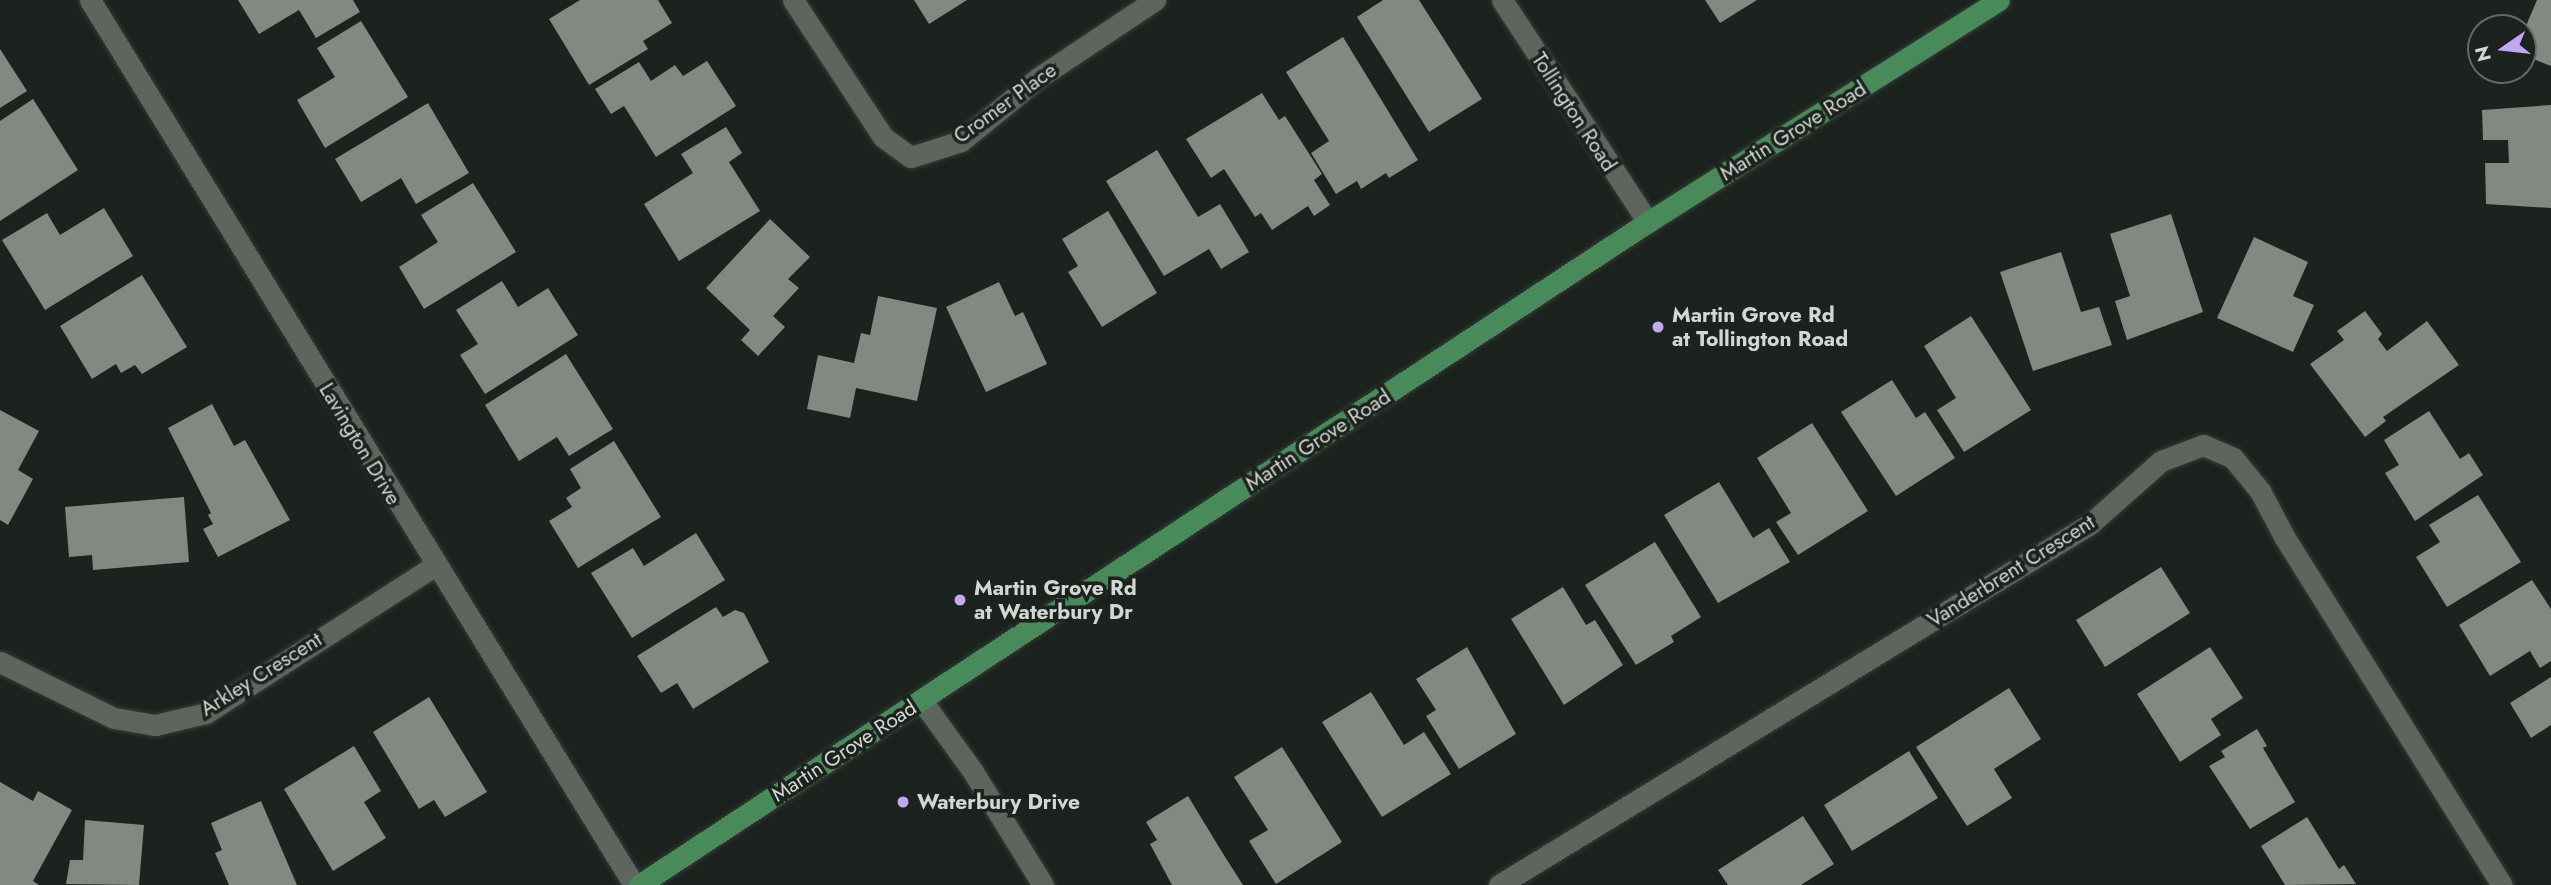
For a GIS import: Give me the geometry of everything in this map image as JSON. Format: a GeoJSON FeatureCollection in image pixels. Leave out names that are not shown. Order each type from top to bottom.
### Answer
{"type":"FeatureCollection","features":[{"type":"Feature","properties":{"kind":"main road","name":"Martin Grove Road"},"geometry":{"type":"LineString","coordinates":[[639,885],[1648,222],[1999,0]]}},
{"type":"Feature","properties":{"kind":"street","name":"Lavington Drive"},"geometry":{"type":"LineString","coordinates":[[90,0],[434,566],[634,885]]}},
{"type":"Feature","properties":{"kind":"street","name":"Cromer Place"},"geometry":{"type":"LineString","coordinates":[[793,0],[883,137],[911,158],[961,141],[1038,78],[1155,0]]}},
{"type":"Feature","properties":{"kind":"street","name":"Tollington Road"},"geometry":{"type":"LineString","coordinates":[[1502,0],[1648,222]]}},
{"type":"Feature","properties":{"kind":"street","name":"Vanderbrent Crescent"},"geometry":{"type":"LineString","coordinates":[[1499,885],[2090,524],[2161,461],[2203,445],[2233,458],[2260,491],[2285,538],[2502,885]]}},
{"type":"Feature","properties":{"kind":"street","name":"Arkley Crescent"},"geometry":{"type":"LineString","coordinates":[[0,662],[114,718],[155,725],[206,713],[434,566]]}},
{"type":"Feature","properties":{"kind":"street"},"geometry":{"type":"LineString","coordinates":[[922,701],[972,770],[1043,885]]}},
{"type":"Feature","properties":{"kind":"building"},"geometry":{"type":"Polygon","coordinates":[[[238,0],[353,0],[360,12],[316,38],[299,10],[259,34],[238,0]]]}},
{"type":"Feature","properties":{"kind":"building"},"geometry":{"type":"Polygon","coordinates":[[[580,0],[658,0],[672,23],[643,41],[648,49],[589,85],[549,19],[580,0]]]}},
{"type":"Feature","properties":{"kind":"building"},"geometry":{"type":"Polygon","coordinates":[[[914,0],[967,0],[929,24],[914,0]]]}},
{"type":"Feature","properties":{"kind":"building"},"geometry":{"type":"Polygon","coordinates":[[[1383,0],[1419,0],[1482,99],[1429,132],[1357,17],[1383,0]]]}},
{"type":"Feature","properties":{"kind":"building"},"geometry":{"type":"Polygon","coordinates":[[[1705,0],[1757,0],[1720,23],[1705,0]]]}},
{"type":"Feature","properties":{"kind":"building"},"geometry":{"type":"Polygon","coordinates":[[[2537,0],[2551,0],[2551,66],[2537,60],[2537,14],[2531,14],[2537,0]]]}},
{"type":"Feature","properties":{"kind":"building"},"geometry":{"type":"Polygon","coordinates":[[[361,21],[408,97],[325,148],[297,100],[335,77],[317,48],[361,21]]]}},
{"type":"Feature","properties":{"kind":"building"},"geometry":{"type":"Polygon","coordinates":[[[1343,37],[1418,160],[1389,178],[1386,173],[1361,189],[1357,181],[1336,194],[1311,153],[1329,141],[1286,72],[1343,37]]]}},
{"type":"Feature","properties":{"kind":"building"},"geometry":{"type":"Polygon","coordinates":[[[0,49],[27,91],[0,108],[0,49]]]}},
{"type":"Feature","properties":{"kind":"building"},"geometry":{"type":"Polygon","coordinates":[[[707,61],[736,106],[656,157],[624,106],[611,114],[595,89],[639,62],[651,81],[675,65],[683,76],[707,61]]]}},
{"type":"Feature","properties":{"kind":"building"},"geometry":{"type":"Polygon","coordinates":[[[1262,93],[1279,120],[1285,116],[1322,174],[1314,180],[1330,205],[1314,216],[1308,206],[1272,230],[1261,213],[1255,217],[1224,169],[1211,178],[1186,139],[1262,93]]]}},
{"type":"Feature","properties":{"kind":"building"},"geometry":{"type":"Polygon","coordinates":[[[33,99],[78,170],[0,221],[0,121],[33,99]]]}},
{"type":"Feature","properties":{"kind":"building"},"geometry":{"type":"Polygon","coordinates":[[[428,103],[469,173],[416,204],[401,178],[361,202],[335,159],[428,103]]]}},
{"type":"Feature","properties":{"kind":"building"},"geometry":{"type":"Polygon","coordinates":[[[2551,105],[2551,208],[2486,204],[2485,163],[2509,163],[2508,140],[2483,140],[2482,110],[2551,105]]]}},
{"type":"Feature","properties":{"kind":"building"},"geometry":{"type":"Polygon","coordinates":[[[726,127],[742,153],[729,162],[760,211],[679,261],[644,204],[693,173],[681,154],[726,127]]]}},
{"type":"Feature","properties":{"kind":"building"},"geometry":{"type":"Polygon","coordinates":[[[1157,150],[1198,217],[1220,204],[1249,252],[1221,269],[1209,249],[1164,276],[1106,181],[1157,150]]]}},
{"type":"Feature","properties":{"kind":"building"},"geometry":{"type":"Polygon","coordinates":[[[473,183],[516,252],[424,309],[399,267],[438,242],[421,215],[473,183]]]}},
{"type":"Feature","properties":{"kind":"building"},"geometry":{"type":"Polygon","coordinates":[[[104,208],[133,256],[45,310],[2,240],[47,213],[60,235],[104,208]]]}},
{"type":"Feature","properties":{"kind":"building"},"geometry":{"type":"Polygon","coordinates":[[[1108,211],[1157,293],[1102,327],[1068,272],[1078,266],[1062,239],[1108,211]]]}},
{"type":"Feature","properties":{"kind":"building"},"geometry":{"type":"Polygon","coordinates":[[[2171,214],[2203,312],[2127,340],[2115,301],[2130,296],[2110,234],[2171,214]]]}},
{"type":"Feature","properties":{"kind":"building"},"geometry":{"type":"Polygon","coordinates":[[[770,219],[810,257],[788,279],[799,288],[773,316],[785,327],[758,356],[741,340],[750,330],[706,288],[770,219]]]}},
{"type":"Feature","properties":{"kind":"building"},"geometry":{"type":"Polygon","coordinates":[[[2254,237],[2308,262],[2293,296],[2314,305],[2293,352],[2217,318],[2254,237]]]}},
{"type":"Feature","properties":{"kind":"building"},"geometry":{"type":"Polygon","coordinates":[[[2061,252],[2081,312],[2099,307],[2112,345],[2033,371],[2000,272],[2061,252]]]}},
{"type":"Feature","properties":{"kind":"building"},"geometry":{"type":"Polygon","coordinates":[[[142,275],[187,347],[142,374],[135,365],[121,373],[116,364],[92,379],[60,326],[142,275]]]}},
{"type":"Feature","properties":{"kind":"building"},"geometry":{"type":"Polygon","coordinates":[[[502,281],[518,307],[548,288],[578,335],[485,394],[460,355],[478,344],[456,310],[502,281]]]}},
{"type":"Feature","properties":{"kind":"building"},"geometry":{"type":"Polygon","coordinates":[[[999,282],[1015,316],[1023,312],[1047,364],[986,392],[946,307],[999,282]]]}},
{"type":"Feature","properties":{"kind":"building"},"geometry":{"type":"Polygon","coordinates":[[[878,296],[937,308],[917,401],[856,388],[850,418],[807,409],[818,355],[854,363],[861,333],[870,335],[878,296]]]}},
{"type":"Feature","properties":{"kind":"building"},"geometry":{"type":"Polygon","coordinates":[[[2365,311],[2382,334],[2378,339],[2387,351],[2427,321],[2459,365],[2383,417],[2386,421],[2365,437],[2310,364],[2344,340],[2337,331],[2365,311]]]}},
{"type":"Feature","properties":{"kind":"building"},"geometry":{"type":"Polygon","coordinates":[[[1971,316],[2031,410],[1964,452],[1937,410],[1956,398],[1924,346],[1971,316]]]}},
{"type":"Feature","properties":{"kind":"building"},"geometry":{"type":"Polygon","coordinates":[[[566,354],[613,429],[569,456],[557,437],[519,461],[485,405],[566,354]]]}},
{"type":"Feature","properties":{"kind":"building"},"geometry":{"type":"Polygon","coordinates":[[[1892,380],[1916,418],[1925,412],[1955,458],[1896,496],[1841,412],[1892,380]]]}},
{"type":"Feature","properties":{"kind":"building"},"geometry":{"type":"Polygon","coordinates":[[[212,404],[234,446],[245,440],[290,520],[218,557],[203,529],[213,524],[208,515],[211,513],[168,428],[212,404]]]}},
{"type":"Feature","properties":{"kind":"building"},"geometry":{"type":"Polygon","coordinates":[[[0,410],[39,431],[18,470],[33,479],[8,525],[0,520],[0,410]]]}},
{"type":"Feature","properties":{"kind":"building"},"geometry":{"type":"Polygon","coordinates":[[[2429,411],[2460,459],[2469,453],[2483,475],[2415,521],[2385,473],[2399,465],[2384,440],[2429,411]]]}},
{"type":"Feature","properties":{"kind":"building"},"geometry":{"type":"Polygon","coordinates":[[[1812,423],[1868,511],[1798,555],[1776,522],[1791,513],[1757,458],[1812,423]]]}},
{"type":"Feature","properties":{"kind":"building"},"geometry":{"type":"Polygon","coordinates":[[[614,441],[661,517],[578,568],[549,521],[572,507],[566,498],[581,488],[570,469],[614,441]]]}},
{"type":"Feature","properties":{"kind":"building"},"geometry":{"type":"Polygon","coordinates":[[[1719,482],[1753,538],[1769,528],[1790,562],[1718,603],[1664,515],[1719,482]]]}},
{"type":"Feature","properties":{"kind":"building"},"geometry":{"type":"Polygon","coordinates":[[[2478,495],[2521,562],[2447,607],[2416,557],[2440,542],[2429,525],[2478,495]]]}},
{"type":"Feature","properties":{"kind":"building"},"geometry":{"type":"Polygon","coordinates":[[[184,497],[189,562],[93,570],[92,555],[69,557],[65,507],[184,497]]]}},
{"type":"Feature","properties":{"kind":"building"},"geometry":{"type":"Polygon","coordinates":[[[696,533],[725,580],[632,638],[591,573],[633,548],[644,566],[696,533]]]}},
{"type":"Feature","properties":{"kind":"building"},"geometry":{"type":"Polygon","coordinates":[[[1655,542],[1701,617],[1671,636],[1674,642],[1636,665],[1585,585],[1655,542]]]}},
{"type":"Feature","properties":{"kind":"building"},"geometry":{"type":"Polygon","coordinates":[[[2161,567],[2190,613],[2105,667],[2076,620],[2161,567]]]}},
{"type":"Feature","properties":{"kind":"building"},"geometry":{"type":"Polygon","coordinates":[[[2532,580],[2551,609],[2551,661],[2540,668],[2530,651],[2490,676],[2459,625],[2532,580]]]}},
{"type":"Feature","properties":{"kind":"building"},"geometry":{"type":"Polygon","coordinates":[[[1563,587],[1586,625],[1595,620],[1623,665],[1564,705],[1511,619],[1563,587]]]}},
{"type":"Feature","properties":{"kind":"building"},"geometry":{"type":"Polygon","coordinates":[[[716,607],[723,617],[735,610],[744,613],[769,662],[693,709],[677,683],[661,693],[637,656],[716,607]]]}},
{"type":"Feature","properties":{"kind":"building"},"geometry":{"type":"Polygon","coordinates":[[[1467,647],[1516,734],[1459,769],[1426,716],[1436,710],[1416,679],[1467,647]]]}},
{"type":"Feature","properties":{"kind":"building"},"geometry":{"type":"Polygon","coordinates":[[[2210,647],[2243,698],[2211,719],[2221,735],[2180,762],[2137,694],[2210,647]]]}},
{"type":"Feature","properties":{"kind":"building"},"geometry":{"type":"Polygon","coordinates":[[[2551,677],[2551,725],[2531,738],[2510,703],[2551,677]]]}},
{"type":"Feature","properties":{"kind":"building"},"geometry":{"type":"Polygon","coordinates":[[[2009,688],[2041,739],[1994,769],[2012,798],[1967,826],[1916,747],[2009,688]]]}},
{"type":"Feature","properties":{"kind":"building"},"geometry":{"type":"Polygon","coordinates":[[[1371,692],[1404,745],[1424,732],[1451,774],[1382,817],[1322,722],[1371,692]]]}},
{"type":"Feature","properties":{"kind":"building"},"geometry":{"type":"Polygon","coordinates":[[[429,697],[487,792],[445,817],[434,800],[419,809],[373,732],[429,697]]]}},
{"type":"Feature","properties":{"kind":"building"},"geometry":{"type":"Polygon","coordinates":[[[2257,729],[2267,746],[2263,748],[2295,802],[2250,829],[2209,766],[2225,757],[2221,751],[2257,729]]]}},
{"type":"Feature","properties":{"kind":"building"},"geometry":{"type":"Polygon","coordinates":[[[354,746],[381,791],[364,802],[386,838],[333,871],[284,789],[354,746]]]}},
{"type":"Feature","properties":{"kind":"building"},"geometry":{"type":"Polygon","coordinates":[[[1282,747],[1342,842],[1276,884],[1249,841],[1268,830],[1234,777],[1282,747]]]}},
{"type":"Feature","properties":{"kind":"building"},"geometry":{"type":"Polygon","coordinates":[[[1909,751],[1938,798],[1852,851],[1824,805],[1909,751]]]}},
{"type":"Feature","properties":{"kind":"building"},"geometry":{"type":"Polygon","coordinates":[[[0,782],[33,801],[38,791],[72,810],[33,881],[39,885],[0,885],[0,782]]]}},
{"type":"Feature","properties":{"kind":"building"},"geometry":{"type":"Polygon","coordinates":[[[1188,796],[1243,885],[1172,885],[1150,844],[1157,840],[1146,822],[1188,796]]]}},
{"type":"Feature","properties":{"kind":"building"},"geometry":{"type":"Polygon","coordinates":[[[261,801],[297,885],[229,885],[215,853],[222,850],[211,823],[261,801]]]}},
{"type":"Feature","properties":{"kind":"building"},"geometry":{"type":"Polygon","coordinates":[[[1803,816],[1834,864],[1801,885],[1728,885],[1718,870],[1803,816]]]}},
{"type":"Feature","properties":{"kind":"building"},"geometry":{"type":"Polygon","coordinates":[[[2307,817],[2339,869],[2344,865],[2356,884],[2285,885],[2261,846],[2307,817]]]}},
{"type":"Feature","properties":{"kind":"building"},"geometry":{"type":"Polygon","coordinates":[[[85,820],[144,825],[139,885],[66,884],[70,860],[83,860],[85,820]]]}},
{"type":"Feature","properties":{"kind":"place","name":"Martin Grove Rd at Tollington Road"},"geometry":{"type":"Point","coordinates":[1658,327]}},
{"type":"Feature","properties":{"kind":"place","name":"Martin Grove Rd at Waterbury Dr"},"geometry":{"type":"Point","coordinates":[960,600]}},
{"type":"Feature","properties":{"kind":"place","name":"Waterbury Drive"},"geometry":{"type":"Point","coordinates":[903,802]}}]}
